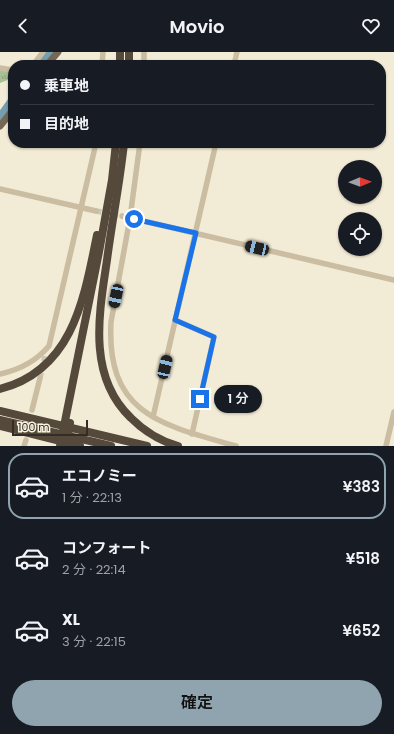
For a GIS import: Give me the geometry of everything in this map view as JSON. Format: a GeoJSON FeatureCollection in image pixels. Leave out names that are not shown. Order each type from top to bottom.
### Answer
{"type":"FeatureCollection","features":[{"type":"Feature","properties":{"kind":"highway"},"geometry":{"type":"LineString","coordinates":[[0,389],[19,382],[39,370],[56,355],[70,332],[81,304],[115,148]]}},
{"type":"Feature","properties":{"kind":"highway"},"geometry":{"type":"LineString","coordinates":[[123,148],[99,318],[100,352],[104,373],[112,395],[126,413],[150,433],[178,446]]}},
{"type":"Feature","properties":{"kind":"highway"},"geometry":{"type":"LineString","coordinates":[[60,446],[99,252],[112,180],[113,162]]}},
{"type":"Feature","properties":{"kind":"highway"},"geometry":{"type":"LineString","coordinates":[[66,446],[106,242],[114,212]]}},
{"type":"Feature","properties":{"kind":"highway"},"geometry":{"type":"LineString","coordinates":[[0,411],[147,446]]}},
{"type":"Feature","properties":{"kind":"highway"},"geometry":{"type":"LineString","coordinates":[[0,420],[81,443],[111,446]]}},
{"type":"Feature","properties":{"kind":"highway"},"geometry":{"type":"LineString","coordinates":[[0,426],[46,434]]}},
{"type":"Feature","properties":{"kind":"main road"},"geometry":{"type":"LineString","coordinates":[[51,60],[58,52]]}},
{"type":"Feature","properties":{"kind":"main road"},"geometry":{"type":"LineString","coordinates":[[0,126],[8,116]]}},
{"type":"Feature","properties":{"kind":"street"},"geometry":{"type":"LineString","coordinates":[[37,60],[43,52]]}},
{"type":"Feature","properties":{"kind":"street"},"geometry":{"type":"LineString","coordinates":[[0,374],[21,367],[42,354],[52,336],[95,148]]}},
{"type":"Feature","properties":{"kind":"street"},"geometry":{"type":"LineString","coordinates":[[139,148],[130,218],[111,322],[111,350],[116,373],[125,391],[133,401],[153,417],[192,434],[236,446]]}},
{"type":"Feature","properties":{"kind":"street"},"geometry":{"type":"LineString","coordinates":[[153,417],[215,148]]}},
{"type":"Feature","properties":{"kind":"street"},"geometry":{"type":"LineString","coordinates":[[0,189],[96,211]]}},
{"type":"Feature","properties":{"kind":"street"},"geometry":{"type":"LineString","coordinates":[[122,216],[394,280]]}},
{"type":"Feature","properties":{"kind":"street"},"geometry":{"type":"LineString","coordinates":[[175,320],[214,337],[192,434]]}},
{"type":"Feature","properties":{"kind":"street"},"geometry":{"type":"LineString","coordinates":[[45,356],[46,349]]}},
{"type":"Feature","properties":{"kind":"street"},"geometry":{"type":"LineString","coordinates":[[32,410],[40,378]]}},
{"type":"Feature","properties":{"kind":"street"},"geometry":{"type":"LineString","coordinates":[[386,446],[394,412]]}},
{"type":"Feature","properties":{"kind":"green space"},"geometry":{"type":"Polygon","coordinates":[[[0,70],[8,72],[8,80],[0,83],[0,70]]]}},
{"type":"Feature","properties":{"kind":"waterway"},"geometry":{"type":"LineString","coordinates":[[43,60],[50,52]]}},
{"type":"Feature","properties":{"kind":"waterway"},"geometry":{"type":"LineString","coordinates":[[0,118],[8,107]]}},
{"type":"Feature","properties":{"kind":"tunnel"},"geometry":{"type":"LineString","coordinates":[[96,211],[122,216]]}},
{"type":"Feature","properties":{"kind":"tunnel"},"geometry":{"type":"LineString","coordinates":[[40,378],[45,356]]}},
{"type":"Feature","properties":{"kind":"route"},"geometry":{"type":"LineString","coordinates":[[134,219],[196,233],[175,320],[214,337],[200,399]]}}]}
